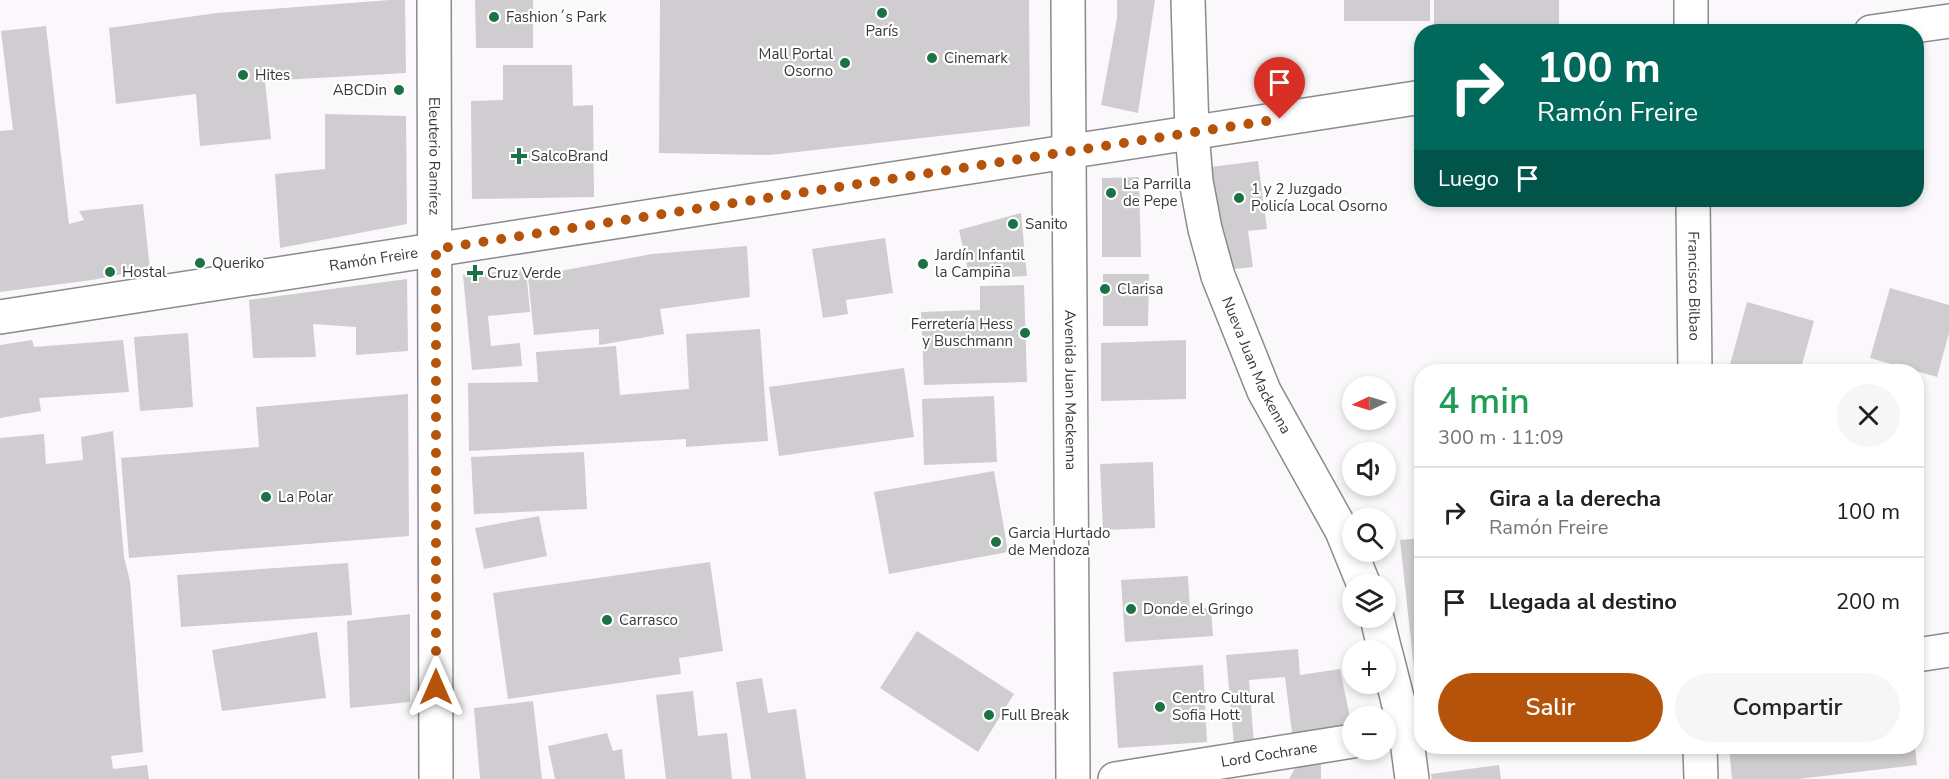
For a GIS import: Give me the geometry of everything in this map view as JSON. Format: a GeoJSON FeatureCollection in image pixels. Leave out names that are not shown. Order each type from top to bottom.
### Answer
{"type":"FeatureCollection","features":[{"type":"Feature","properties":{"kind":"main road","name":"Eleuterio Ramírez"},"geometry":{"type":"LineString","coordinates":[[434,0],[436,779]]}},
{"type":"Feature","properties":{"kind":"main road","name":"Avenida Juan Mackenna"},"geometry":{"type":"LineString","coordinates":[[1068,0],[1073,779]]}},
{"type":"Feature","properties":{"kind":"main road"},"geometry":{"type":"LineString","coordinates":[[1188,0],[1192,132]]}},
{"type":"Feature","properties":{"kind":"main road"},"geometry":{"type":"LineString","coordinates":[[1691,0],[1691,24]]}},
{"type":"Feature","properties":{"kind":"main road"},"geometry":{"type":"LineString","coordinates":[[1924,25],[1949,21]]}},
{"type":"Feature","properties":{"kind":"main road","name":"Ramón Freire"},"geometry":{"type":"LineString","coordinates":[[0,317],[1068,150],[1414,99]]}},
{"type":"Feature","properties":{"kind":"main road","name":"Nueva Juan Mackenna"},"geometry":{"type":"LineString","coordinates":[[1192,132],[1196,181],[1205,229],[1229,309],[1264,391],[1342,531],[1360,574]]}},
{"type":"Feature","properties":{"kind":"main road","name":"Francisco Bilbao"},"geometry":{"type":"LineString","coordinates":[[1693,207],[1695,364]]}},
{"type":"Feature","properties":{"kind":"main road"},"geometry":{"type":"LineString","coordinates":[[1924,654],[1949,650]]}},
{"type":"Feature","properties":{"kind":"main road"},"geometry":{"type":"LineString","coordinates":[[1396,694],[1412,779]]}},
{"type":"Feature","properties":{"kind":"main road","name":"Lord Cochrane"},"geometry":{"type":"LineString","coordinates":[[1115,779],[1342,743]]}},
{"type":"Feature","properties":{"kind":"main road"},"geometry":{"type":"LineString","coordinates":[[1700,754],[1701,779]]}},
{"type":"Feature","properties":{"kind":"building","name":"Hites"},"geometry":{"type":"Polygon","coordinates":[[[405,0],[406,73],[265,81],[271,139],[200,146],[196,94],[116,104],[109,28],[217,13],[405,0]]]}},
{"type":"Feature","properties":{"kind":"building"},"geometry":{"type":"Polygon","coordinates":[[[475,0],[533,0],[533,48],[476,48],[475,0]]]}},
{"type":"Feature","properties":{"kind":"building","name":"Mall Portal Osorno"},"geometry":{"type":"Polygon","coordinates":[[[660,0],[1029,0],[1030,126],[770,155],[659,153],[660,0]]]}},
{"type":"Feature","properties":{"kind":"building"},"geometry":{"type":"Polygon","coordinates":[[[1117,0],[1155,0],[1138,113],[1101,105],[1117,18],[1117,0]]]}},
{"type":"Feature","properties":{"kind":"building"},"geometry":{"type":"Polygon","coordinates":[[[1344,0],[1430,0],[1430,21],[1344,21],[1344,0]]]}},
{"type":"Feature","properties":{"kind":"building"},"geometry":{"type":"Polygon","coordinates":[[[1434,0],[1559,0],[1559,24],[1434,24],[1434,0]]]}},
{"type":"Feature","properties":{"kind":"building"},"geometry":{"type":"Polygon","coordinates":[[[46,26],[69,224],[84,220],[79,211],[143,204],[150,269],[92,280],[0,292],[0,131],[13,130],[1,31],[46,26]]]}},
{"type":"Feature","properties":{"kind":"building"},"geometry":{"type":"Polygon","coordinates":[[[503,65],[572,65],[573,106],[593,105],[594,197],[472,199],[471,101],[503,100],[503,65]]]}},
{"type":"Feature","properties":{"kind":"building"},"geometry":{"type":"Polygon","coordinates":[[[325,114],[406,116],[407,224],[280,248],[275,174],[325,169],[325,114]]]}},
{"type":"Feature","properties":{"kind":"building","name":"1 y 2 Juzgado Policía Local Osorno"},"geometry":{"type":"Polygon","coordinates":[[[1258,161],[1267,229],[1248,231],[1253,267],[1225,270],[1211,167],[1258,161]]]}},
{"type":"Feature","properties":{"kind":"building"},"geometry":{"type":"Polygon","coordinates":[[[1139,177],[1141,257],[1102,257],[1102,178],[1139,177]]]}},
{"type":"Feature","properties":{"kind":"building"},"geometry":{"type":"Polygon","coordinates":[[[1021,213],[1027,276],[970,279],[959,230],[1021,213]]]}},
{"type":"Feature","properties":{"kind":"building"},"geometry":{"type":"Polygon","coordinates":[[[885,238],[893,293],[846,300],[848,314],[823,318],[812,249],[885,238]]]}},
{"type":"Feature","properties":{"kind":"building"},"geometry":{"type":"Polygon","coordinates":[[[747,246],[750,297],[660,309],[664,334],[599,345],[599,329],[534,335],[528,277],[652,254],[747,246]]]}},
{"type":"Feature","properties":{"kind":"building"},"geometry":{"type":"Polygon","coordinates":[[[526,269],[530,312],[488,316],[491,346],[520,343],[522,366],[472,370],[463,275],[526,269]]]}},
{"type":"Feature","properties":{"kind":"building"},"geometry":{"type":"Polygon","coordinates":[[[1103,274],[1149,274],[1148,326],[1103,326],[1103,274]]]}},
{"type":"Feature","properties":{"kind":"building"},"geometry":{"type":"Polygon","coordinates":[[[407,279],[408,351],[356,355],[356,327],[313,324],[316,357],[253,358],[249,300],[407,279]]]}},
{"type":"Feature","properties":{"kind":"building"},"geometry":{"type":"Polygon","coordinates":[[[1024,285],[1027,382],[924,385],[921,312],[980,310],[980,286],[1024,285]]]}},
{"type":"Feature","properties":{"kind":"building"},"geometry":{"type":"Polygon","coordinates":[[[1890,288],[1949,305],[1949,333],[1937,377],[1924,373],[1924,364],[1891,364],[1870,358],[1890,288]]]}},
{"type":"Feature","properties":{"kind":"building"},"geometry":{"type":"Polygon","coordinates":[[[1747,302],[1814,321],[1802,364],[1730,364],[1747,302]]]}},
{"type":"Feature","properties":{"kind":"building"},"geometry":{"type":"Polygon","coordinates":[[[760,329],[768,441],[686,447],[686,439],[469,451],[468,383],[538,382],[536,352],[616,346],[620,395],[689,389],[686,334],[760,329]]]}},
{"type":"Feature","properties":{"kind":"building"},"geometry":{"type":"Polygon","coordinates":[[[188,333],[193,407],[140,411],[134,337],[188,333]]]}},
{"type":"Feature","properties":{"kind":"building"},"geometry":{"type":"Polygon","coordinates":[[[32,340],[34,347],[123,340],[129,392],[39,398],[41,411],[0,418],[0,345],[32,340]]]}},
{"type":"Feature","properties":{"kind":"building"},"geometry":{"type":"Polygon","coordinates":[[[1186,340],[1186,399],[1101,401],[1101,343],[1186,340]]]}},
{"type":"Feature","properties":{"kind":"building"},"geometry":{"type":"Polygon","coordinates":[[[904,368],[914,437],[779,456],[769,387],[904,368]]]}},
{"type":"Feature","properties":{"kind":"building","name":"La Polar"},"geometry":{"type":"Polygon","coordinates":[[[408,394],[409,536],[129,558],[121,458],[259,447],[256,407],[408,394]]]}},
{"type":"Feature","properties":{"kind":"building"},"geometry":{"type":"Polygon","coordinates":[[[994,396],[997,462],[924,465],[922,399],[994,396]]]}},
{"type":"Feature","properties":{"kind":"building"},"geometry":{"type":"Polygon","coordinates":[[[113,431],[124,557],[130,581],[143,752],[111,756],[113,769],[147,765],[149,779],[0,779],[0,438],[44,434],[46,464],[83,460],[81,437],[113,431]]]}},
{"type":"Feature","properties":{"kind":"building"},"geometry":{"type":"Polygon","coordinates":[[[584,452],[587,509],[474,514],[471,457],[584,452]]]}},
{"type":"Feature","properties":{"kind":"building"},"geometry":{"type":"Polygon","coordinates":[[[1153,462],[1155,528],[1103,530],[1100,464],[1153,462]]]}},
{"type":"Feature","properties":{"kind":"building"},"geometry":{"type":"Polygon","coordinates":[[[994,471],[1008,552],[889,574],[874,492],[994,471]]]}},
{"type":"Feature","properties":{"kind":"building"},"geometry":{"type":"Polygon","coordinates":[[[539,516],[547,556],[484,569],[475,528],[539,516]]]}},
{"type":"Feature","properties":{"kind":"building"},"geometry":{"type":"Polygon","coordinates":[[[1414,539],[1414,668],[1400,540],[1414,539]]]}},
{"type":"Feature","properties":{"kind":"building","name":"Carrasco"},"geometry":{"type":"Polygon","coordinates":[[[710,562],[723,651],[679,658],[681,674],[508,699],[493,593],[710,562]]]}},
{"type":"Feature","properties":{"kind":"building"},"geometry":{"type":"Polygon","coordinates":[[[348,563],[352,615],[181,627],[177,575],[348,563]]]}},
{"type":"Feature","properties":{"kind":"building"},"geometry":{"type":"Polygon","coordinates":[[[1188,576],[1190,609],[1211,608],[1213,636],[1125,642],[1121,580],[1188,576]]]}},
{"type":"Feature","properties":{"kind":"building"},"geometry":{"type":"Polygon","coordinates":[[[410,614],[410,702],[350,708],[347,621],[410,614]]]}},
{"type":"Feature","properties":{"kind":"building"},"geometry":{"type":"Polygon","coordinates":[[[917,631],[1014,694],[978,752],[880,688],[917,631]]]}},
{"type":"Feature","properties":{"kind":"building"},"geometry":{"type":"Polygon","coordinates":[[[317,632],[326,698],[222,711],[212,650],[317,632]]]}},
{"type":"Feature","properties":{"kind":"building"},"geometry":{"type":"Polygon","coordinates":[[[1298,649],[1300,675],[1340,669],[1342,694],[1345,694],[1348,706],[1342,706],[1342,734],[1293,741],[1285,677],[1249,680],[1254,744],[1234,745],[1226,655],[1298,649]]]}},
{"type":"Feature","properties":{"kind":"building","name":"Centro Cultural Sofia Hott"},"geometry":{"type":"Polygon","coordinates":[[[1203,665],[1207,742],[1118,748],[1113,672],[1203,665]]]}},
{"type":"Feature","properties":{"kind":"building"},"geometry":{"type":"Polygon","coordinates":[[[762,678],[768,713],[796,709],[806,779],[751,779],[736,682],[762,678]]]}},
{"type":"Feature","properties":{"kind":"building"},"geometry":{"type":"Polygon","coordinates":[[[693,691],[698,736],[727,733],[732,779],[666,779],[656,695],[693,691]]]}},
{"type":"Feature","properties":{"kind":"building"},"geometry":{"type":"Polygon","coordinates":[[[533,701],[542,779],[480,779],[474,708],[533,701]]]}},
{"type":"Feature","properties":{"kind":"building"},"geometry":{"type":"Polygon","coordinates":[[[607,733],[613,751],[622,749],[625,779],[555,779],[548,746],[607,733]]]}},
{"type":"Feature","properties":{"kind":"building"},"geometry":{"type":"Polygon","coordinates":[[[1730,754],[1916,754],[1917,765],[1798,779],[1732,779],[1730,754]]]}},
{"type":"Feature","properties":{"kind":"building"},"geometry":{"type":"Polygon","coordinates":[[[1299,761],[1321,761],[1321,779],[1289,779],[1299,761]]]}},
{"type":"Feature","properties":{"kind":"building"},"geometry":{"type":"Polygon","coordinates":[[[1499,765],[1501,779],[1432,779],[1431,774],[1499,765]]]}},
{"type":"Feature","properties":{"kind":"place","name":"París"},"geometry":{"type":"Point","coordinates":[882,13]}},
{"type":"Feature","properties":{"kind":"place","name":"Fashion´s Park"},"geometry":{"type":"Point","coordinates":[494,17]}},
{"type":"Feature","properties":{"kind":"place","name":"Cinemark"},"geometry":{"type":"Point","coordinates":[932,58]}},
{"type":"Feature","properties":{"kind":"place","name":"Mall Portal Osorno"},"geometry":{"type":"Point","coordinates":[845,63]}},
{"type":"Feature","properties":{"kind":"place","name":"Hites"},"geometry":{"type":"Point","coordinates":[243,75]}},
{"type":"Feature","properties":{"kind":"place","name":"ABCDin"},"geometry":{"type":"Point","coordinates":[399,90]}},
{"type":"Feature","properties":{"kind":"place","name":"SalcoBrand"},"geometry":{"type":"Point","coordinates":[519,156]}},
{"type":"Feature","properties":{"kind":"place","name":"La Parrilla de Pepe"},"geometry":{"type":"Point","coordinates":[1111,193]}},
{"type":"Feature","properties":{"kind":"place","name":"1 y 2 Juzgado Policía Local Osorno"},"geometry":{"type":"Point","coordinates":[1239,198]}},
{"type":"Feature","properties":{"kind":"place","name":"Sanito"},"geometry":{"type":"Point","coordinates":[1013,224]}},
{"type":"Feature","properties":{"kind":"place","name":"Queriko"},"geometry":{"type":"Point","coordinates":[200,263]}},
{"type":"Feature","properties":{"kind":"place","name":"Jardín Infantil la Campiña"},"geometry":{"type":"Point","coordinates":[923,264]}},
{"type":"Feature","properties":{"kind":"place","name":"Hostal"},"geometry":{"type":"Point","coordinates":[110,272]}},
{"type":"Feature","properties":{"kind":"place","name":"Cruz Verde"},"geometry":{"type":"Point","coordinates":[475,273]}},
{"type":"Feature","properties":{"kind":"place","name":"Clarisa"},"geometry":{"type":"Point","coordinates":[1105,289]}},
{"type":"Feature","properties":{"kind":"place","name":"Ferretería Hess y Buschmann"},"geometry":{"type":"Point","coordinates":[1025,333]}},
{"type":"Feature","properties":{"kind":"place","name":"La Polar"},"geometry":{"type":"Point","coordinates":[266,497]}},
{"type":"Feature","properties":{"kind":"place","name":"Garcia Hurtado de Mendoza"},"geometry":{"type":"Point","coordinates":[996,542]}},
{"type":"Feature","properties":{"kind":"place","name":"Donde el Gringo"},"geometry":{"type":"Point","coordinates":[1131,609]}},
{"type":"Feature","properties":{"kind":"place","name":"Carrasco"},"geometry":{"type":"Point","coordinates":[607,620]}},
{"type":"Feature","properties":{"kind":"place","name":"Centro Cultural Sofia Hott"},"geometry":{"type":"Point","coordinates":[1160,707]}},
{"type":"Feature","properties":{"kind":"place","name":"Full Break"},"geometry":{"type":"Point","coordinates":[989,715]}},
{"type":"Feature","properties":{"kind":"route"},"geometry":{"type":"LineString","coordinates":[[436,687],[436,249],[1280,119]]}}]}
